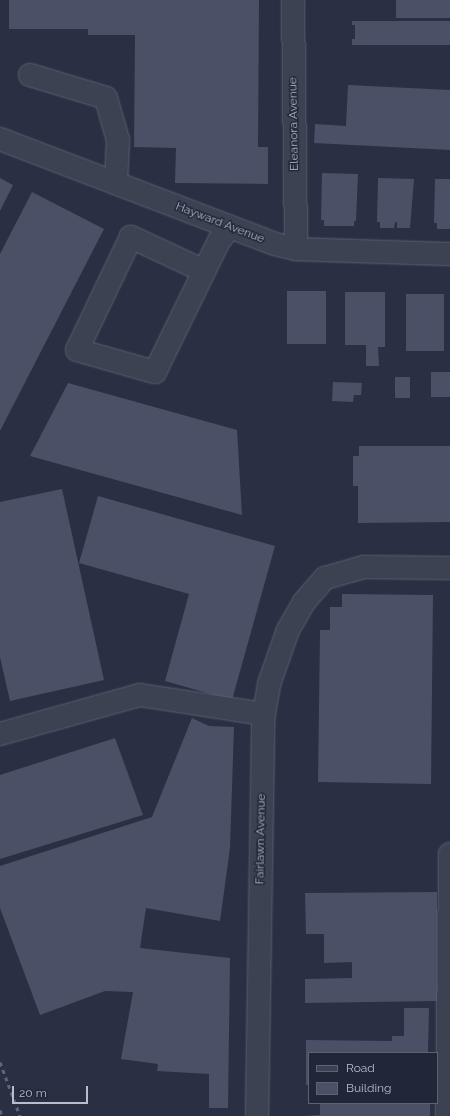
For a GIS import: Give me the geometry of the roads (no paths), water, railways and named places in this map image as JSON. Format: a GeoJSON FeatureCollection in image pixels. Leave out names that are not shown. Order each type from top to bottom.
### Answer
{"type":"FeatureCollection","features":[{"type":"Feature","properties":{"kind":"street","name":"Eleanora Avenue"},"geometry":{"type":"LineString","coordinates":[[293,0],[296,249]]}},
{"type":"Feature","properties":{"kind":"street"},"geometry":{"type":"LineString","coordinates":[[30,75],[106,98],[118,140],[116,183]]}},
{"type":"Feature","properties":{"kind":"street","name":"Hayward Avenue"},"geometry":{"type":"LineString","coordinates":[[0,139],[275,244],[296,249],[450,254]]}},
{"type":"Feature","properties":{"kind":"street"},"geometry":{"type":"LineString","coordinates":[[204,271],[131,237],[77,350],[155,372],[219,241],[230,227]]}},
{"type":"Feature","properties":{"kind":"street","name":"Fairlawn Avenue"},"geometry":{"type":"LineString","coordinates":[[257,1116],[263,714],[269,684],[288,630],[304,602],[325,578],[364,567],[450,568]]}},
{"type":"Feature","properties":{"kind":"street"},"geometry":{"type":"LineString","coordinates":[[0,734],[140,695],[263,714]]}},
{"type":"Feature","properties":{"kind":"street"},"geometry":{"type":"LineString","coordinates":[[447,1116],[450,854]]}},
{"type":"Feature","properties":{"kind":"railway"},"geometry":{"type":"LineString","coordinates":[[0,1062],[20,1116]]}},
{"type":"Feature","properties":{"kind":"railway"},"geometry":{"type":"LineString","coordinates":[[0,1110],[2,1116]]}}]}
